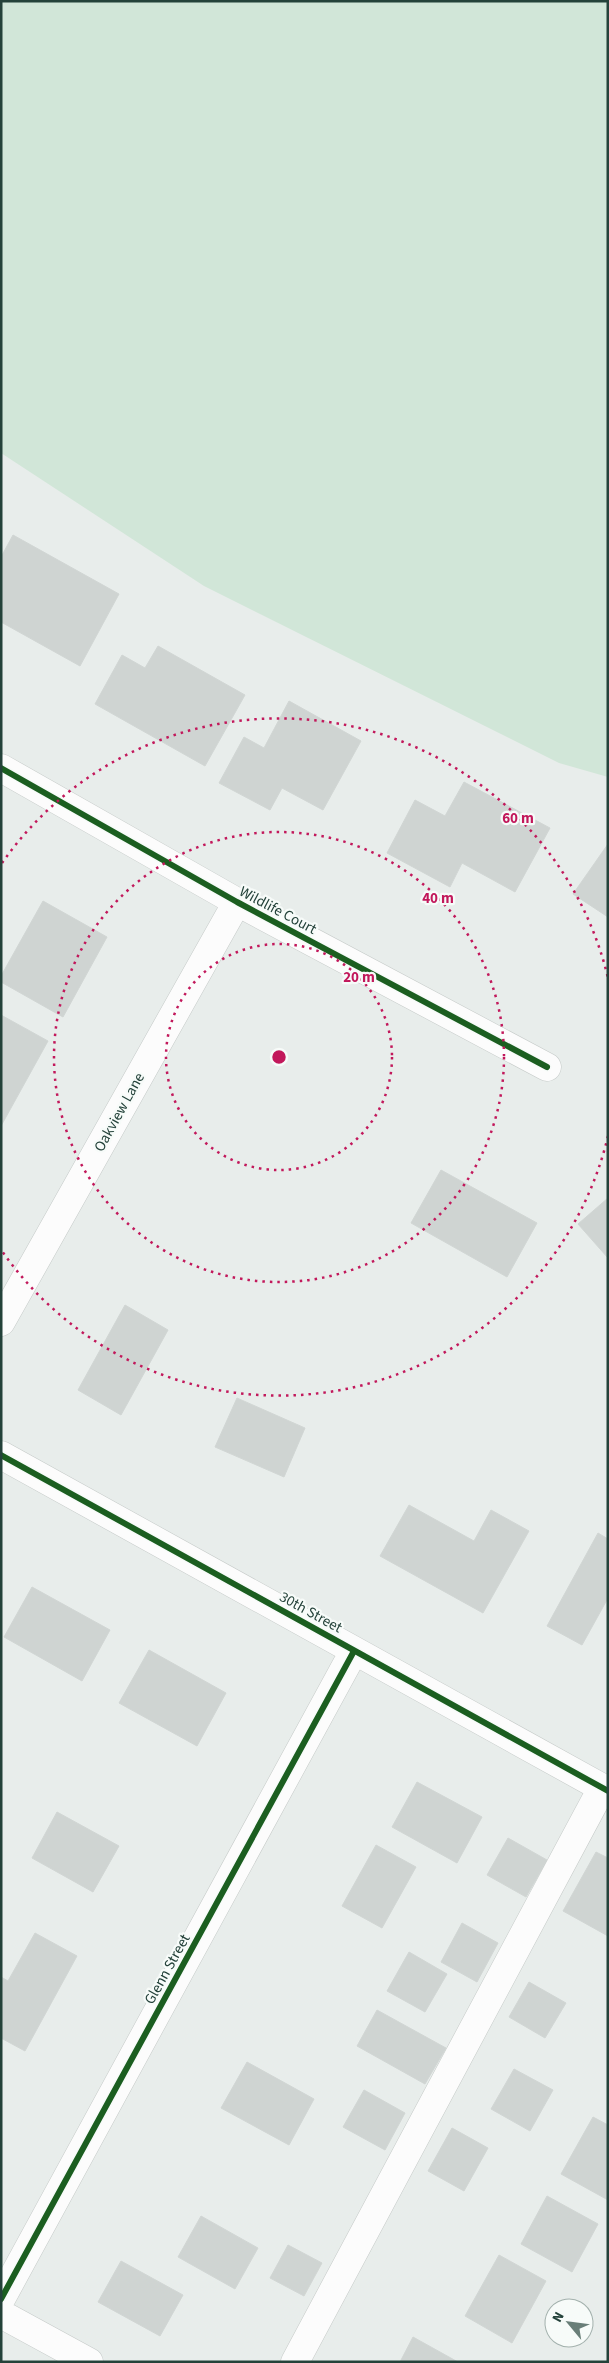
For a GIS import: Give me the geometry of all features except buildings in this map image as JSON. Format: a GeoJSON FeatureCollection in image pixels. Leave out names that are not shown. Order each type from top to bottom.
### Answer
{"type":"FeatureCollection","features":[{"type":"Feature","properties":{"kind":"street","name":"Wildlife Court"},"geometry":{"type":"LineString","coordinates":[[1,768],[237,902],[547,1067]]}},
{"type":"Feature","properties":{"kind":"street","name":"Oakview Lane"},"geometry":{"type":"LineString","coordinates":[[1,1322],[237,902]]}},
{"type":"Feature","properties":{"kind":"street","name":"30th Street"},"geometry":{"type":"LineString","coordinates":[[1,1455],[605,1790]]}},
{"type":"Feature","properties":{"kind":"street","name":"Glenn Street"},"geometry":{"type":"LineString","coordinates":[[1,2299],[354,1651]]}},
{"type":"Feature","properties":{"kind":"street"},"geometry":{"type":"LineString","coordinates":[[295,2362],[605,1790]]}},
{"type":"Feature","properties":{"kind":"street"},"geometry":{"type":"LineString","coordinates":[[1,2314],[89,2362]]}},
{"type":"Feature","properties":{"kind":"green space"},"geometry":{"type":"Polygon","coordinates":[[[1,1],[608,1],[608,777],[559,763],[204,586],[1,453],[1,1]]]}},
{"type":"Feature","properties":{"kind":"cycle path"},"geometry":{"type":"LineString","coordinates":[[1,768],[237,902],[547,1067]]}},
{"type":"Feature","properties":{"kind":"cycle path"},"geometry":{"type":"LineString","coordinates":[[1,1455],[608,1791]]}},
{"type":"Feature","properties":{"kind":"cycle path"},"geometry":{"type":"LineString","coordinates":[[1,2299],[354,1651]]}}]}
